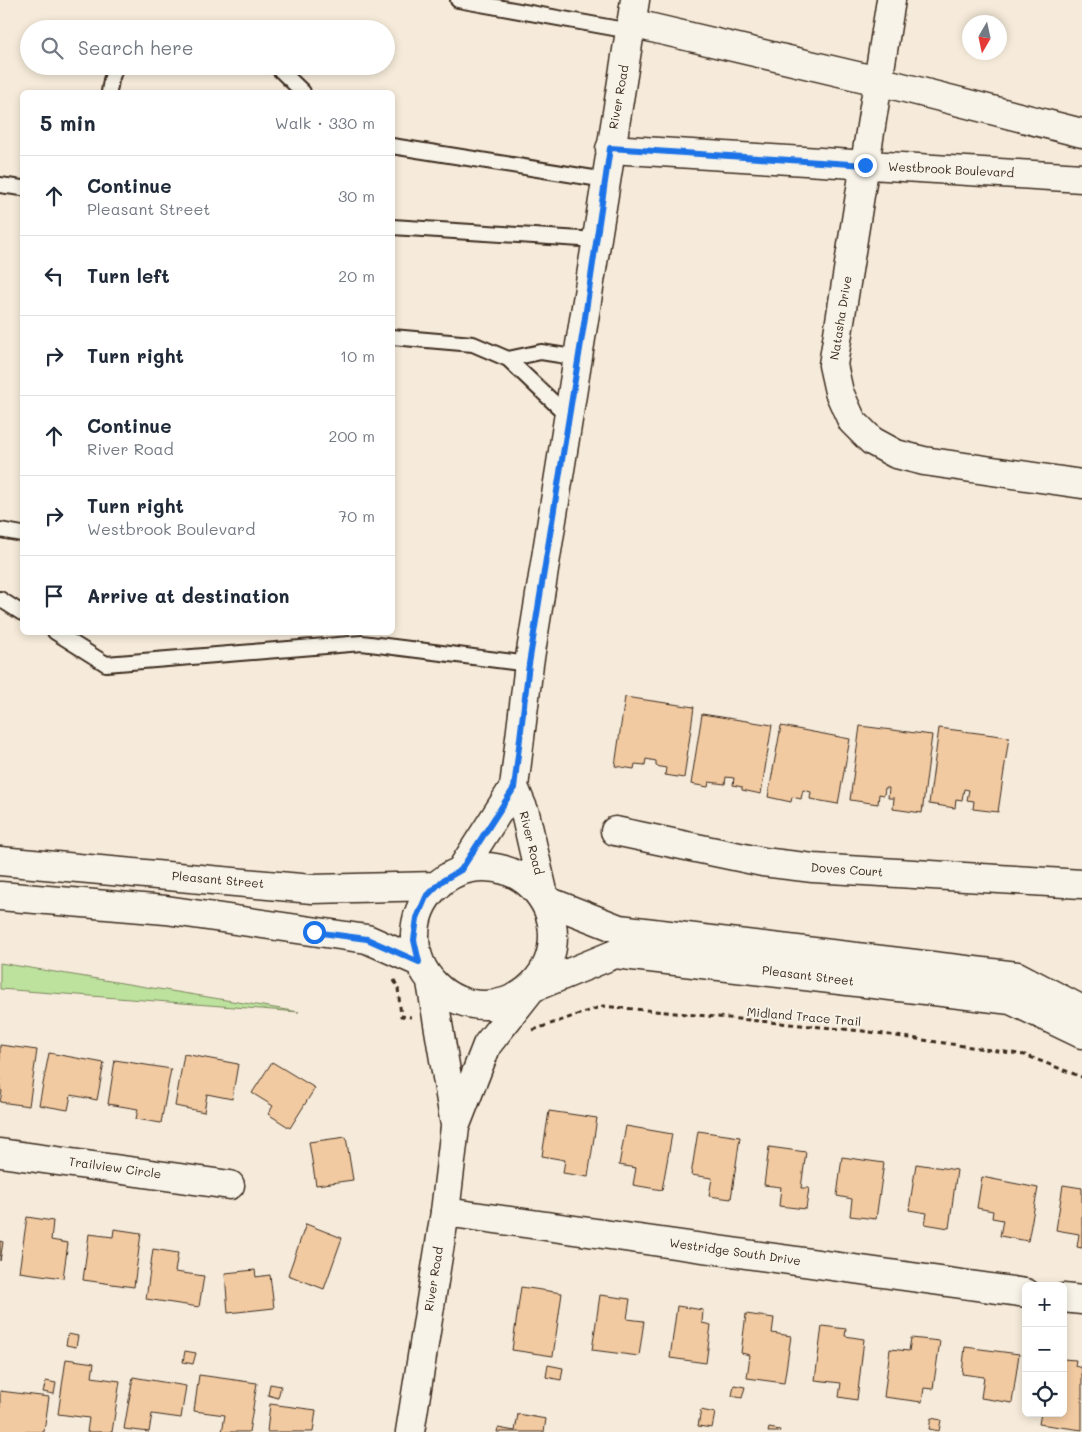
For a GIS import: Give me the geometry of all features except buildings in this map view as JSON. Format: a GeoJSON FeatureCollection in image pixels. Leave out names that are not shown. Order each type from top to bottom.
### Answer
{"type":"FeatureCollection","features":[{"type":"Feature","properties":{"kind":"street","name":"Natasha Drive"},"geometry":{"type":"LineString","coordinates":[[891,0],[833,365],[839,392],[852,421],[872,441],[896,454],[924,461],[1082,484]]}},
{"type":"Feature","properties":{"kind":"street"},"geometry":{"type":"LineString","coordinates":[[632,18],[1082,133]]}},
{"type":"Feature","properties":{"kind":"street","name":"River Road"},"geometry":{"type":"LineString","coordinates":[[461,870],[514,788],[529,664],[632,18]]}},
{"type":"Feature","properties":{"kind":"street","name":"Westbrook Boulevard"},"geometry":{"type":"LineString","coordinates":[[610,148],[1082,178]]}},
{"type":"Feature","properties":{"kind":"street","name":"River Road"},"geometry":{"type":"LineString","coordinates":[[514,788],[525,813],[545,900]]}},
{"type":"Feature","properties":{"kind":"street","name":"Doves Court"},"geometry":{"type":"LineString","coordinates":[[615,832],[763,862],[813,868],[1082,884]]}},
{"type":"Feature","properties":{"kind":"street","name":"Pleasant Street"},"geometry":{"type":"LineString","coordinates":[[0,860],[312,889],[437,886]]}},
{"type":"Feature","properties":{"kind":"street"},"geometry":{"type":"LineString","coordinates":[[0,896],[166,910],[367,939],[425,972],[448,996],[469,1004],[492,1006],[513,1000],[532,988],[547,969],[554,946],[553,922],[545,900],[529,882],[508,871],[485,867],[461,870],[437,886],[426,897],[417,918],[414,940],[425,972]]}},
{"type":"Feature","properties":{"kind":"street","name":"Pleasant Street"},"geometry":{"type":"LineString","coordinates":[[545,900],[619,929],[1017,976],[1082,1010]]}},
{"type":"Feature","properties":{"kind":"street","name":"Pleasant Street"},"geometry":{"type":"LineString","coordinates":[[532,988],[615,954],[1011,1000],[1082,1034]]}},
{"type":"Feature","properties":{"kind":"street","name":"River Road"},"geometry":{"type":"LineString","coordinates":[[425,972],[437,1021],[455,1127]]}},
{"type":"Feature","properties":{"kind":"street","name":"River Road"},"geometry":{"type":"LineString","coordinates":[[410,1432],[445,1212],[455,1127],[487,1045],[511,1032],[532,988]]}},
{"type":"Feature","properties":{"kind":"street","name":"Trailview Circle"},"geometry":{"type":"LineString","coordinates":[[0,1153],[230,1186]]}},
{"type":"Feature","properties":{"kind":"street","name":"Westridge South Drive"},"geometry":{"type":"LineString","coordinates":[[445,1212],[1022,1291]]}},
{"type":"Feature","properties":{"kind":"street"},"geometry":{"type":"LineString","coordinates":[[1067,1298],[1082,1300]]}},
{"type":"Feature","properties":{"kind":"lane"},"geometry":{"type":"LineString","coordinates":[[458,0],[632,18]]}},
{"type":"Feature","properties":{"kind":"lane"},"geometry":{"type":"LineString","coordinates":[[109,90],[113,75]]}},
{"type":"Feature","properties":{"kind":"lane"},"geometry":{"type":"LineString","coordinates":[[285,75],[301,90]]}},
{"type":"Feature","properties":{"kind":"lane"},"geometry":{"type":"LineString","coordinates":[[395,146],[606,180]]}},
{"type":"Feature","properties":{"kind":"lane"},"geometry":{"type":"LineString","coordinates":[[0,185],[20,188]]}},
{"type":"Feature","properties":{"kind":"lane"},"geometry":{"type":"LineString","coordinates":[[395,227],[597,240]]}},
{"type":"Feature","properties":{"kind":"lane"},"geometry":{"type":"LineString","coordinates":[[395,336],[473,344],[508,359],[569,417]]}},
{"type":"Feature","properties":{"kind":"lane"},"geometry":{"type":"LineString","coordinates":[[508,359],[541,352],[579,358]]}},
{"type":"Feature","properties":{"kind":"lane"},"geometry":{"type":"LineString","coordinates":[[0,530],[20,534]]}},
{"type":"Feature","properties":{"kind":"lane"},"geometry":{"type":"LineString","coordinates":[[0,599],[20,612]]}},
{"type":"Feature","properties":{"kind":"lane"},"geometry":{"type":"LineString","coordinates":[[59,635],[106,664],[362,643],[529,664]]}},
{"type":"Feature","properties":{"kind":"path"},"geometry":{"type":"LineString","coordinates":[[392,975],[398,988],[401,1016],[437,1021]]}},
{"type":"Feature","properties":{"kind":"path","name":"Midland Trace Trail"},"geometry":{"type":"LineString","coordinates":[[511,1032],[603,1006],[863,1031],[1016,1053],[1082,1077]]}},
{"type":"Feature","properties":{"kind":"green space"},"geometry":{"type":"Polygon","coordinates":[[[0,963],[299,1012],[0,989],[0,963]]]}},
{"type":"Feature","properties":{"kind":"route"},"geometry":{"type":"LineString","coordinates":[[314,932],[367,939],[419,962],[414,940],[417,918],[426,897],[442,881],[461,870],[514,788],[529,664],[584,324],[610,148],[865,165]]}}]}
